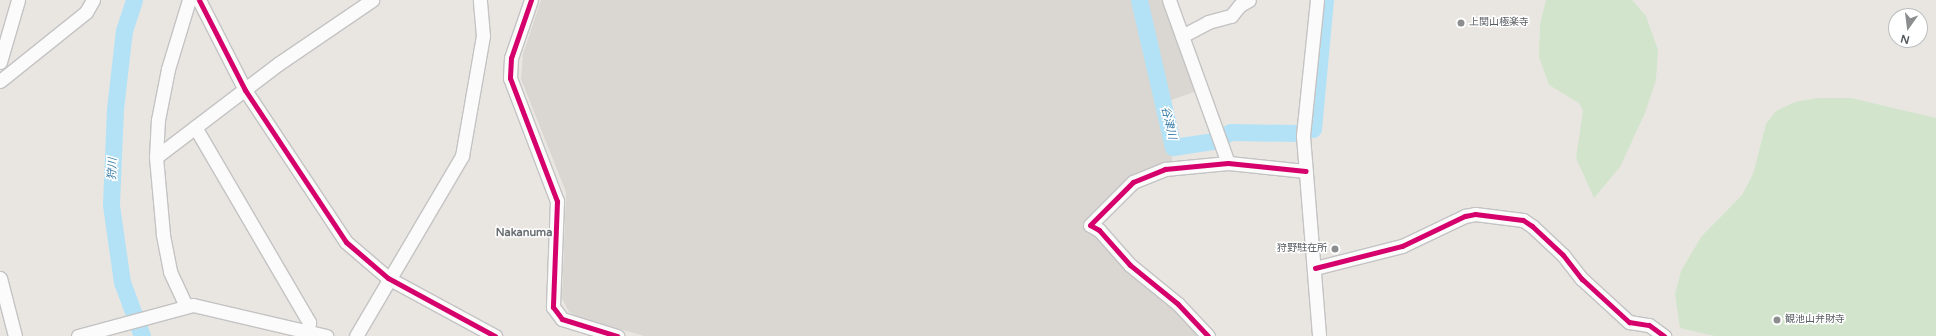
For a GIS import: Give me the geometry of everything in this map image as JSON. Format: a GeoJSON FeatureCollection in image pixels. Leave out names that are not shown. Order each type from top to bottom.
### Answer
{"type":"FeatureCollection","features":[{"type":"Feature","properties":{"kind":"street"},"geometry":{"type":"LineString","coordinates":[[0,62],[18,0]]}},
{"type":"Feature","properties":{"kind":"street"},"geometry":{"type":"LineString","coordinates":[[0,81],[86,12],[92,0]]}},
{"type":"Feature","properties":{"kind":"street"},"geometry":{"type":"LineString","coordinates":[[186,306],[170,270],[163,234],[156,157],[158,120],[168,69],[190,0]]}},
{"type":"Feature","properties":{"kind":"street"},"geometry":{"type":"LineString","coordinates":[[199,0],[245,90],[346,242],[388,278],[495,336]]}},
{"type":"Feature","properties":{"kind":"street"},"geometry":{"type":"LineString","coordinates":[[156,157],[278,64],[372,0]]}},
{"type":"Feature","properties":{"kind":"street"},"geometry":{"type":"LineString","coordinates":[[356,336],[388,278],[462,156],[483,36],[480,0]]}},
{"type":"Feature","properties":{"kind":"street"},"geometry":{"type":"LineString","coordinates":[[531,0],[512,58],[510,78],[556,201],[558,216],[553,307],[562,319],[617,336]]}},
{"type":"Feature","properties":{"kind":"street"},"geometry":{"type":"LineString","coordinates":[[1169,0],[1228,163]]}},
{"type":"Feature","properties":{"kind":"street"},"geometry":{"type":"LineString","coordinates":[[1182,36],[1208,22],[1231,16],[1240,5],[1249,0]]}},
{"type":"Feature","properties":{"kind":"street"},"geometry":{"type":"LineString","coordinates":[[1317,0],[1304,110],[1306,171],[1318,336]]}},
{"type":"Feature","properties":{"kind":"street"},"geometry":{"type":"LineString","coordinates":[[195,127],[309,322],[308,332]]}},
{"type":"Feature","properties":{"kind":"street"},"geometry":{"type":"LineString","coordinates":[[1208,336],[1178,304],[1130,265],[1099,230],[1090,225],[1133,182],[1165,169],[1228,163],[1306,171]]}},
{"type":"Feature","properties":{"kind":"street"},"geometry":{"type":"LineString","coordinates":[[1314,268],[1402,246],[1465,216],[1475,214],[1523,220],[1532,226],[1564,255],[1582,279],[1629,322],[1649,325],[1664,336]]}},
{"type":"Feature","properties":{"kind":"street"},"geometry":{"type":"LineString","coordinates":[[0,278],[15,336]]}},
{"type":"Feature","properties":{"kind":"street"},"geometry":{"type":"LineString","coordinates":[[78,336],[98,334],[116,327],[193,305],[326,336]]}},
{"type":"Feature","properties":{"kind":"shaded area"},"geometry":{"type":"Polygon","coordinates":[[[541,0],[1164,0],[1197,91],[1160,104],[1173,163],[1162,165],[1087,221],[1205,336],[644,336],[578,317],[569,312],[562,298],[566,192],[521,79],[523,54],[541,0]]]}},
{"type":"Feature","properties":{"kind":"green space"},"geometry":{"type":"Polygon","coordinates":[[[1546,0],[1632,0],[1646,16],[1658,50],[1656,80],[1645,113],[1620,167],[1594,198],[1576,158],[1583,111],[1579,103],[1549,85],[1539,57],[1540,24],[1546,0]]]}},
{"type":"Feature","properties":{"kind":"green space"},"geometry":{"type":"Polygon","coordinates":[[[1818,98],[1851,98],[1936,118],[1936,336],[1715,336],[1680,328],[1675,294],[1681,271],[1701,237],[1742,195],[1753,174],[1766,124],[1776,111],[1795,102],[1818,98]]]}},
{"type":"Feature","properties":{"kind":"waterway","name":"狩川"},"geometry":{"type":"LineString","coordinates":[[134,0],[124,30],[115,109],[111,205],[122,282],[142,336]]}},
{"type":"Feature","properties":{"kind":"waterway","name":"谷津川"},"geometry":{"type":"LineString","coordinates":[[1139,0],[1173,147],[1213,141],[1231,132],[1297,133]]}},
{"type":"Feature","properties":{"kind":"waterway","name":"谷津川"},"geometry":{"type":"LineString","coordinates":[[1313,129],[1325,0]]}},
{"type":"Feature","properties":{"kind":"cycle path"},"geometry":{"type":"LineString","coordinates":[[199,0],[245,90],[346,242],[388,278],[495,336]]}},
{"type":"Feature","properties":{"kind":"cycle path"},"geometry":{"type":"LineString","coordinates":[[531,0],[511,58],[510,78],[557,201],[553,307],[562,319],[617,336]]}},
{"type":"Feature","properties":{"kind":"cycle path"},"geometry":{"type":"LineString","coordinates":[[1208,336],[1178,304],[1130,265],[1099,230],[1090,225],[1133,182],[1165,169],[1228,163],[1306,171]]}},
{"type":"Feature","properties":{"kind":"cycle path"},"geometry":{"type":"LineString","coordinates":[[1315,268],[1402,246],[1465,216],[1475,214],[1523,220],[1532,226],[1563,255],[1582,279],[1629,322],[1649,325],[1664,336]]}},
{"type":"Feature","properties":{"kind":"place","name":"上関山極楽寺"},"geometry":{"type":"Point","coordinates":[1461,23]}},
{"type":"Feature","properties":{"kind":"place","name":"狩野駐在所"},"geometry":{"type":"Point","coordinates":[1335,249]}},
{"type":"Feature","properties":{"kind":"place","name":"観池山弁財寺"},"geometry":{"type":"Point","coordinates":[1777,320]}},
{"type":"Feature","properties":{"kind":"district","name":"Nakanuma"},"geometry":{"type":"Point","coordinates":[524,233]}}]}
